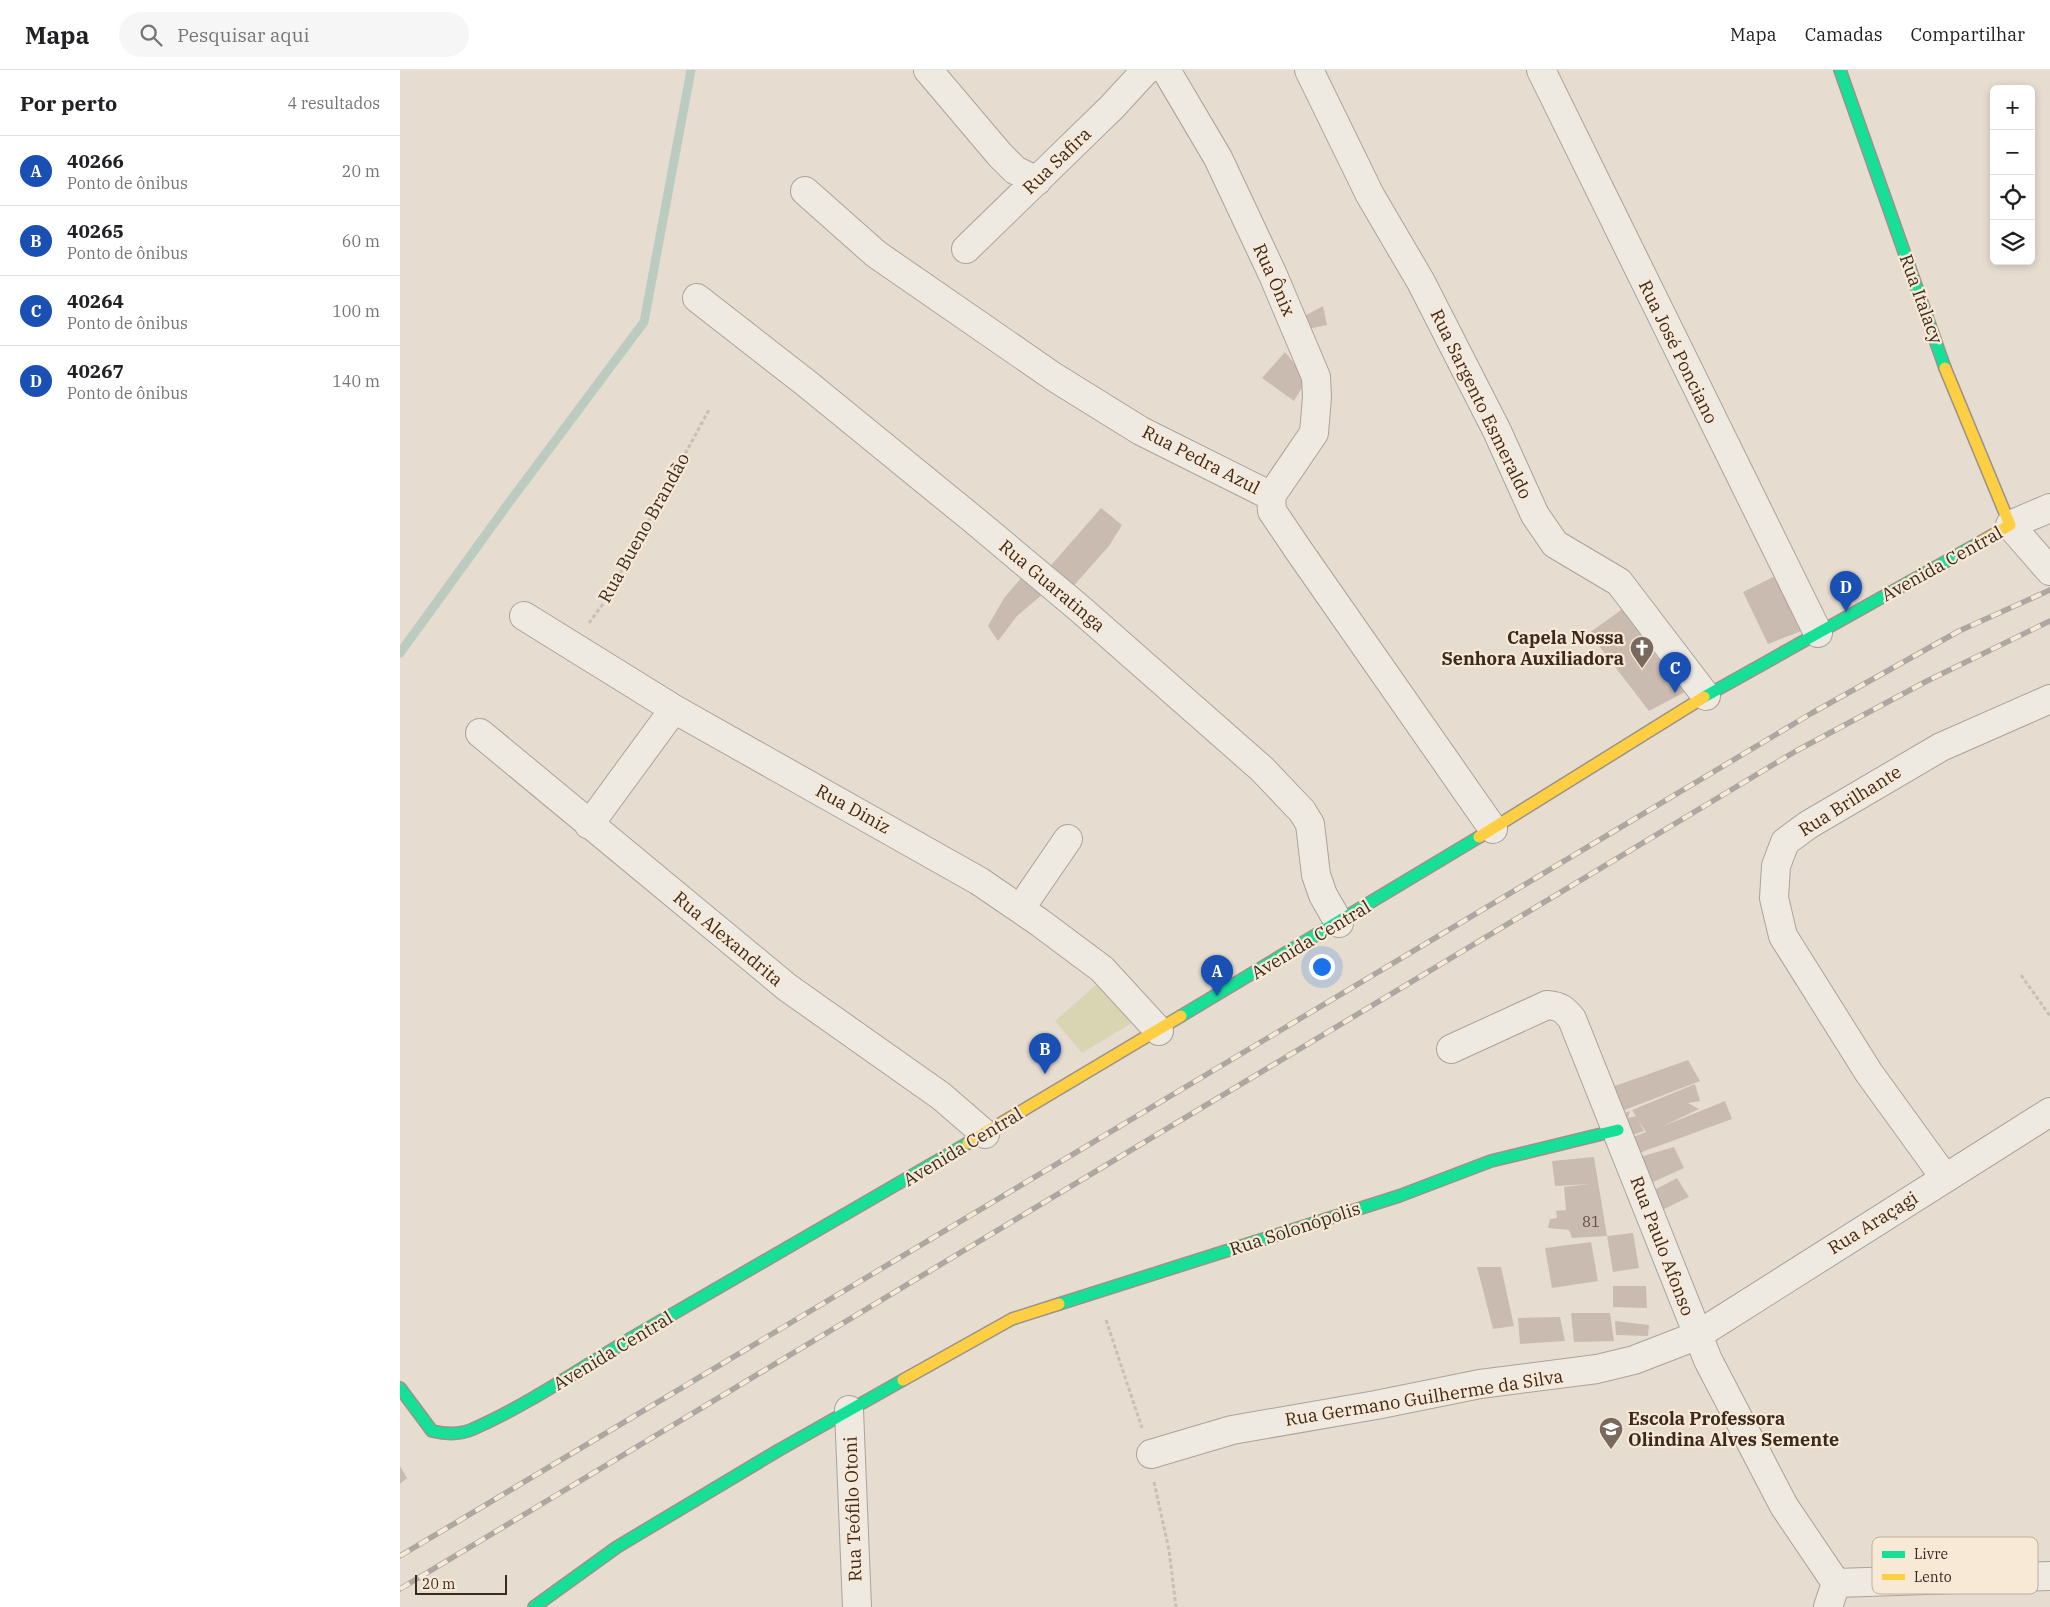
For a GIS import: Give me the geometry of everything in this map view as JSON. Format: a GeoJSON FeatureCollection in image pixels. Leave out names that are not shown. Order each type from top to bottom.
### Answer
{"type":"FeatureCollection","features":[{"type":"Feature","properties":{"kind":"street"},"geometry":{"type":"LineString","coordinates":[[928,70],[1000,155],[1016,170],[1037,181]]}},
{"type":"Feature","properties":{"kind":"street","name":"Rua Safira"},"geometry":{"type":"LineString","coordinates":[[966,249],[1112,107],[1146,70]]}},
{"type":"Feature","properties":{"kind":"street","name":"Rua Ônix"},"geometry":{"type":"LineString","coordinates":[[1166,70],[1218,158],[1273,275],[1316,377],[1317,397],[1314,433],[1271,496]]}},
{"type":"Feature","properties":{"kind":"street","name":"Rua Sargento Esmeraldo"},"geometry":{"type":"LineString","coordinates":[[1309,70],[1370,195],[1421,282],[1497,431],[1536,515],[1555,544],[1604,571],[1619,582],[1706,696]]}},
{"type":"Feature","properties":{"kind":"street","name":"Rua José Ponciano"},"geometry":{"type":"LineString","coordinates":[[1541,70],[1818,634]]}},
{"type":"Feature","properties":{"kind":"street","name":"Rua Italacy"},"geometry":{"type":"LineString","coordinates":[[1840,70],[1950,381],[2010,526]]}},
{"type":"Feature","properties":{"kind":"street","name":"Rua Pedra Azul"},"geometry":{"type":"LineString","coordinates":[[805,191],[876,254],[1046,372],[1141,431],[1271,496],[1272,511],[1493,829]]}},
{"type":"Feature","properties":{"kind":"street","name":"Rua Guaratinga"},"geometry":{"type":"LineString","coordinates":[[697,298],[806,383],[974,520],[1086,614],[1262,769],[1302,811],[1310,824],[1316,876],[1323,895],[1340,923]]}},
{"type":"Feature","properties":{"kind":"street","name":"Avenida Central"},"geometry":{"type":"LineString","coordinates":[[400,1388],[432,1431],[448,1434],[471,1430],[547,1390],[640,1332],[797,1244],[1340,923],[1706,696],[2010,526],[2050,508]]}},
{"type":"Feature","properties":{"kind":"street"},"geometry":{"type":"LineString","coordinates":[[2010,526],[2050,570]]}},
{"type":"Feature","properties":{"kind":"street","name":"Rua Diniz"},"geometry":{"type":"LineString","coordinates":[[524,616],[674,709],[980,881],[1102,969],[1159,1031]]}},
{"type":"Feature","properties":{"kind":"street","name":"Rua Brilhante"},"geometry":{"type":"LineString","coordinates":[[1945,1178],[1869,1073],[1783,936],[1774,898],[1776,866],[1785,842],[1808,824],[1941,747],[2050,699]]}},
{"type":"Feature","properties":{"kind":"street"},"geometry":{"type":"LineString","coordinates":[[589,824],[674,709]]}},
{"type":"Feature","properties":{"kind":"street","name":"Rua Alexandrita"},"geometry":{"type":"LineString","coordinates":[[480,733],[788,988],[941,1096],[984,1134]]}},
{"type":"Feature","properties":{"kind":"street"},"geometry":{"type":"LineString","coordinates":[[1020,909],[1068,839]]}},
{"type":"Feature","properties":{"kind":"street","name":"Rua Paulo Afonso"},"geometry":{"type":"LineString","coordinates":[[1451,1049],[1547,1005],[1558,1006],[1565,1010],[1572,1019],[1618,1130],[1696,1336],[1832,1595]]}},
{"type":"Feature","properties":{"kind":"street","name":"Rua Araçagi"},"geometry":{"type":"LineString","coordinates":[[1696,1336],[2050,1112]]}},
{"type":"Feature","properties":{"kind":"street","name":"Rua Solonópolis"},"geometry":{"type":"LineString","coordinates":[[850,1410],[1012,1319],[1399,1196],[1491,1161],[1618,1130]]}},
{"type":"Feature","properties":{"kind":"street","name":"Rua Germano Guilherme da Silva"},"geometry":{"type":"LineString","coordinates":[[1151,1454],[1232,1430],[1376,1405],[1480,1384],[1597,1369],[1634,1360],[1696,1336]]}},
{"type":"Feature","properties":{"kind":"street"},"geometry":{"type":"LineString","coordinates":[[534,1607],[617,1546],[850,1410]]}},
{"type":"Feature","properties":{"kind":"street","name":"Rua Teófilo Otoni"},"geometry":{"type":"LineString","coordinates":[[850,1410],[857,1607]]}},
{"type":"Feature","properties":{"kind":"street"},"geometry":{"type":"LineString","coordinates":[[1832,1595],[1872,1592]]}},
{"type":"Feature","properties":{"kind":"path","name":"Rua Bueno Brandão"},"geometry":{"type":"LineString","coordinates":[[573,646],[605,601],[710,408]]}},
{"type":"Feature","properties":{"kind":"path"},"geometry":{"type":"LineString","coordinates":[[2021,975],[2050,1016]]}},
{"type":"Feature","properties":{"kind":"shaded area"},"geometry":{"type":"Polygon","coordinates":[[[1099,982],[1135,1021],[1082,1053],[1055,1021],[1099,982]]]}},
{"type":"Feature","properties":{"kind":"building"},"geometry":{"type":"Polygon","coordinates":[[[1323,306],[1327,325],[1308,329],[1301,318],[1323,306]]]}},
{"type":"Feature","properties":{"kind":"building"},"geometry":{"type":"Polygon","coordinates":[[[1285,352],[1307,379],[1294,401],[1262,378],[1285,352]]]}},
{"type":"Feature","properties":{"kind":"building"},"geometry":{"type":"Polygon","coordinates":[[[1101,508],[1122,525],[1109,546],[1069,591],[1047,570],[1101,508]]]}},
{"type":"Feature","properties":{"kind":"building"},"geometry":{"type":"Polygon","coordinates":[[[1775,576],[1804,630],[1768,644],[1743,592],[1775,576]]]}},
{"type":"Feature","properties":{"kind":"building"},"geometry":{"type":"Polygon","coordinates":[[[1022,577],[1044,593],[1017,616],[998,641],[988,626],[1004,598],[1022,577]]]}},
{"type":"Feature","properties":{"kind":"building","name":"Capela Nossa Senhora Auxiliadora"},"geometry":{"type":"Polygon","coordinates":[[[1624,608],[1649,647],[1685,692],[1649,711],[1589,633],[1624,608]]]}},
{"type":"Feature","properties":{"kind":"building"},"geometry":{"type":"Polygon","coordinates":[[[1688,1060],[1700,1081],[1622,1111],[1612,1087],[1688,1060]]]}},
{"type":"Feature","properties":{"kind":"building"},"geometry":{"type":"Polygon","coordinates":[[[1695,1084],[1700,1101],[1688,1103],[1699,1109],[1661,1127],[1725,1101],[1732,1119],[1631,1156],[1625,1140],[1646,1132],[1638,1120],[1644,1131],[1627,1137],[1622,1114],[1630,1111],[1628,1118],[1636,1116],[1632,1110],[1695,1084]]]}},
{"type":"Feature","properties":{"kind":"building"},"geometry":{"type":"Polygon","coordinates":[[[1674,1147],[1684,1168],[1651,1183],[1640,1157],[1674,1147]]]}},
{"type":"Feature","properties":{"kind":"building"},"geometry":{"type":"Polygon","coordinates":[[[1594,1157],[1607,1236],[1572,1238],[1569,1230],[1548,1228],[1550,1219],[1557,1218],[1556,1211],[1566,1210],[1564,1187],[1589,1184],[1555,1186],[1552,1161],[1594,1157]]]}},
{"type":"Feature","properties":{"kind":"building"},"geometry":{"type":"Polygon","coordinates":[[[1677,1178],[1689,1197],[1656,1213],[1647,1194],[1677,1178]]]}},
{"type":"Feature","properties":{"kind":"building"},"geometry":{"type":"Polygon","coordinates":[[[1633,1233],[1639,1268],[1613,1272],[1607,1236],[1633,1233]]]}},
{"type":"Feature","properties":{"kind":"building"},"geometry":{"type":"Polygon","coordinates":[[[1591,1242],[1598,1281],[1552,1288],[1545,1248],[1591,1242]]]}},
{"type":"Feature","properties":{"kind":"building"},"geometry":{"type":"Polygon","coordinates":[[[1477,1267],[1501,1267],[1514,1326],[1493,1329],[1477,1267]]]}},
{"type":"Feature","properties":{"kind":"building"},"geometry":{"type":"Polygon","coordinates":[[[1613,1286],[1646,1286],[1647,1308],[1613,1307],[1613,1286]]]}},
{"type":"Feature","properties":{"kind":"building"},"geometry":{"type":"Polygon","coordinates":[[[1571,1313],[1610,1313],[1614,1341],[1574,1342],[1571,1313]]]}},
{"type":"Feature","properties":{"kind":"building"},"geometry":{"type":"Polygon","coordinates":[[[1560,1317],[1565,1341],[1520,1344],[1518,1318],[1560,1317]]]}},
{"type":"Feature","properties":{"kind":"building"},"geometry":{"type":"Polygon","coordinates":[[[1615,1321],[1649,1325],[1648,1336],[1616,1335],[1615,1321]]]}},
{"type":"Feature","properties":{"kind":"building"},"geometry":{"type":"Polygon","coordinates":[[[400,1466],[407,1478],[400,1484],[400,1466]]]}},
{"type":"Feature","properties":{"kind":"waterway"},"geometry":{"type":"LineString","coordinates":[[400,653],[505,508],[644,322],[691,70]]}},
{"type":"Feature","properties":{"kind":"railway"},"geometry":{"type":"LineString","coordinates":[[400,1556],[1812,713],[1959,631],[2050,590]]}},
{"type":"Feature","properties":{"kind":"railway"},"geometry":{"type":"LineString","coordinates":[[400,1589],[1796,751],[1927,681],[2050,621]]}},
{"type":"Feature","properties":{"kind":"traffic: fast"},"geometry":{"type":"LineString","coordinates":[[1840,70],[1945,368]]}},
{"type":"Feature","properties":{"kind":"traffic: fast"},"geometry":{"type":"LineString","coordinates":[[1704,697],[1977,544]]}},
{"type":"Feature","properties":{"kind":"traffic: fast"},"geometry":{"type":"LineString","coordinates":[[1181,1016],[1479,837]]}},
{"type":"Feature","properties":{"kind":"traffic: fast"},"geometry":{"type":"LineString","coordinates":[[1059,1304],[1399,1196],[1491,1161],[1618,1130]]}},
{"type":"Feature","properties":{"kind":"traffic: fast"},"geometry":{"type":"LineString","coordinates":[[400,1388],[432,1431],[452,1433],[473,1429],[537,1396],[640,1333],[968,1143]]}},
{"type":"Feature","properties":{"kind":"traffic: fast"},"geometry":{"type":"LineString","coordinates":[[534,1607],[617,1547],[779,1450],[903,1380]]}},
{"type":"Feature","properties":{"kind":"traffic: slow"},"geometry":{"type":"LineString","coordinates":[[1945,368],[2010,525],[1977,544]]}},
{"type":"Feature","properties":{"kind":"traffic: slow"},"geometry":{"type":"LineString","coordinates":[[1479,837],[1704,697]]}},
{"type":"Feature","properties":{"kind":"traffic: slow"},"geometry":{"type":"LineString","coordinates":[[968,1143],[1181,1016]]}},
{"type":"Feature","properties":{"kind":"traffic: slow"},"geometry":{"type":"LineString","coordinates":[[903,1380],[1012,1319],[1059,1304]]}},
{"type":"Feature","properties":{"kind":"place","name":"40267"},"geometry":{"type":"Point","coordinates":[1846,612]}},
{"type":"Feature","properties":{"kind":"place","name":"Capela Nossa Senhora Auxiliadora"},"geometry":{"type":"Point","coordinates":[1642,669]}},
{"type":"Feature","properties":{"kind":"place","name":"40264"},"geometry":{"type":"Point","coordinates":[1675,693]}},
{"type":"Feature","properties":{"kind":"place","name":"40266"},"geometry":{"type":"Point","coordinates":[1217,996]}},
{"type":"Feature","properties":{"kind":"place","name":"40265"},"geometry":{"type":"Point","coordinates":[1045,1074]}},
{"type":"Feature","properties":{"kind":"place","name":"Escola Professora Olindina Alves Semente"},"geometry":{"type":"Point","coordinates":[1611,1450]}}]}
